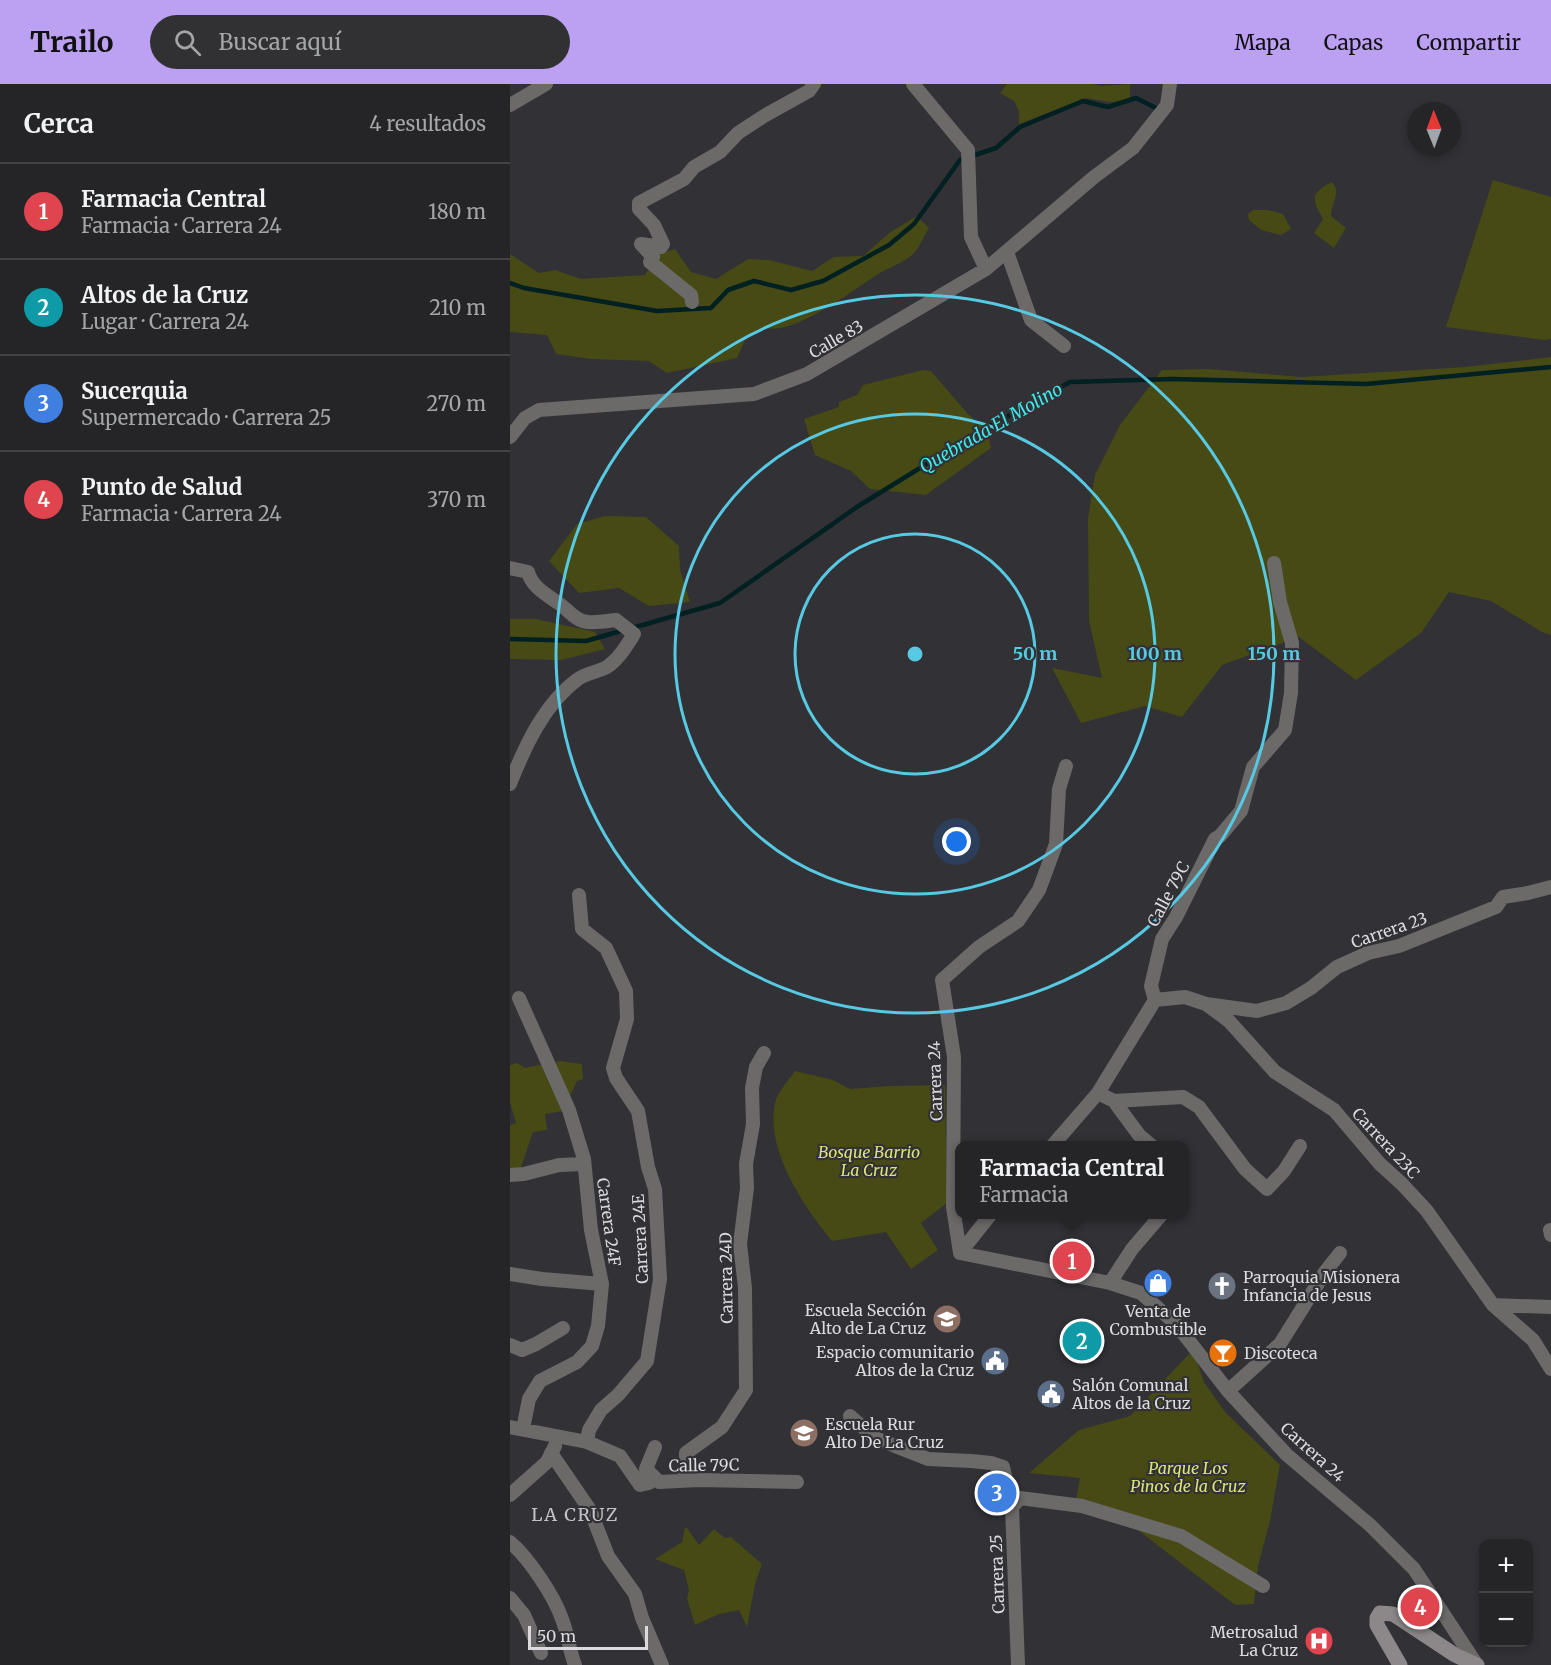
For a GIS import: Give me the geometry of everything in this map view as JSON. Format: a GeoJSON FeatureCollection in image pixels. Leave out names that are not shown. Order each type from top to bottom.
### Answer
{"type":"FeatureCollection","features":[{"type":"Feature","properties":{"kind":"street"},"geometry":{"type":"LineString","coordinates":[[510,105],[546,84]]}},
{"type":"Feature","properties":{"kind":"street"},"geometry":{"type":"LineString","coordinates":[[692,302],[691,295],[650,262],[652,257],[641,244],[661,247],[663,244],[654,225],[639,209],[639,203],[684,178],[694,168],[720,152],[738,133],[809,91],[814,84]]}},
{"type":"Feature","properties":{"kind":"street"},"geometry":{"type":"LineString","coordinates":[[914,84],[968,150],[971,237],[986,269]]}},
{"type":"Feature","properties":{"kind":"street","name":"Calle 83"},"geometry":{"type":"LineString","coordinates":[[510,437],[525,418],[539,410],[754,394],[807,374],[986,269],[1094,177],[1133,148],[1167,105],[1170,84]]}},
{"type":"Feature","properties":{"kind":"street"},"geometry":{"type":"LineString","coordinates":[[1007,252],[1031,320],[1064,346]]}},
{"type":"Feature","properties":{"kind":"street","name":"Calle 79C"},"geometry":{"type":"LineString","coordinates":[[1155,1000],[1150,986],[1162,939],[1176,917],[1215,839],[1241,811],[1253,767],[1285,730],[1291,693],[1292,642],[1280,602],[1274,563]]}},
{"type":"Feature","properties":{"kind":"street"},"geometry":{"type":"LineString","coordinates":[[510,568],[528,572],[539,589],[574,618],[587,622],[616,620],[634,634],[626,648],[608,666],[580,678],[560,694],[525,746],[510,784]]}},
{"type":"Feature","properties":{"kind":"street","name":"Carrera 24"},"geometry":{"type":"LineString","coordinates":[[1066,766],[1059,789],[1056,844],[1039,890],[1018,921],[979,947],[942,980],[954,1057],[953,1206],[960,1253],[1110,1283],[1141,1293],[1176,1324],[1228,1391],[1287,1455],[1371,1525],[1414,1569],[1477,1665]]}},
{"type":"Feature","properties":{"kind":"street","name":"Carrera 23"},"geometry":{"type":"LineString","coordinates":[[1206,1004],[1257,1011],[1286,1003],[1311,988],[1337,967],[1368,952],[1399,946],[1448,928],[1496,907],[1503,897],[1551,887]]}},
{"type":"Feature","properties":{"kind":"street","name":"Carrera 24E"},"geometry":{"type":"LineString","coordinates":[[579,894],[582,929],[606,948],[626,991],[627,1019],[613,1068],[616,1078],[638,1110],[654,1189],[660,1279],[647,1361],[618,1395],[601,1410],[589,1430],[586,1442]]}},
{"type":"Feature","properties":{"kind":"street","name":"Carrera 23C"},"geometry":{"type":"LineString","coordinates":[[1155,1000],[1185,997],[1206,1004],[1228,1021],[1275,1072],[1334,1110],[1380,1164],[1427,1211],[1493,1305],[1533,1340],[1551,1369]]}},
{"type":"Feature","properties":{"kind":"street","name":"Carrera 24F"},"geometry":{"type":"LineString","coordinates":[[517,1428],[529,1399],[540,1381],[577,1362],[592,1346],[598,1326],[602,1284],[591,1230],[584,1164],[569,1110],[519,998]]}},
{"type":"Feature","properties":{"kind":"street"},"geometry":{"type":"LineString","coordinates":[[1056,1141],[1098,1094],[1155,1000]]}},
{"type":"Feature","properties":{"kind":"street","name":"Carrera 24D"},"geometry":{"type":"LineString","coordinates":[[685,1481],[686,1453],[722,1426],[746,1390],[745,1288],[740,1244],[747,1188],[746,1164],[753,1124],[752,1088],[756,1067],[764,1053]]}},
{"type":"Feature","properties":{"kind":"street"},"geometry":{"type":"LineString","coordinates":[[1098,1094],[1114,1101],[1183,1097],[1198,1107],[1245,1169],[1266,1189],[1284,1171],[1300,1146]]}},
{"type":"Feature","properties":{"kind":"street"},"geometry":{"type":"LineString","coordinates":[[1114,1101],[1146,1141]]}},
{"type":"Feature","properties":{"kind":"street"},"geometry":{"type":"LineString","coordinates":[[517,1174],[559,1165],[584,1164]]}},
{"type":"Feature","properties":{"kind":"street"},"geometry":{"type":"LineString","coordinates":[[960,1253],[988,1219]]}},
{"type":"Feature","properties":{"kind":"street"},"geometry":{"type":"LineString","coordinates":[[1110,1283],[1132,1249],[1159,1219]]}},
{"type":"Feature","properties":{"kind":"street"},"geometry":{"type":"LineString","coordinates":[[1550,1230],[1551,1234]]}},
{"type":"Feature","properties":{"kind":"street"},"geometry":{"type":"LineString","coordinates":[[1228,1391],[1280,1344],[1325,1272],[1340,1253]]}},
{"type":"Feature","properties":{"kind":"street"},"geometry":{"type":"LineString","coordinates":[[510,1274],[602,1284]]}},
{"type":"Feature","properties":{"kind":"street"},"geometry":{"type":"LineString","coordinates":[[1493,1305],[1551,1307]]}},
{"type":"Feature","properties":{"kind":"street"},"geometry":{"type":"LineString","coordinates":[[510,1345],[522,1350],[563,1328]]}},
{"type":"Feature","properties":{"kind":"street","name":"Carrera 25"},"geometry":{"type":"LineString","coordinates":[[850,1416],[876,1438],[928,1459],[981,1462],[1003,1467],[1012,1507],[1017,1665]]}},
{"type":"Feature","properties":{"kind":"street","name":"Calle 79C"},"geometry":{"type":"LineString","coordinates":[[517,1428],[586,1442],[620,1456],[640,1485],[649,1483],[646,1469]]}},
{"type":"Feature","properties":{"kind":"street"},"geometry":{"type":"LineString","coordinates":[[510,1496],[547,1462],[559,1436]]}},
{"type":"Feature","properties":{"kind":"street"},"geometry":{"type":"LineString","coordinates":[[646,1469],[655,1447]]}},
{"type":"Feature","properties":{"kind":"street"},"geometry":{"type":"LineString","coordinates":[[551,1453],[590,1510],[608,1557],[635,1594],[662,1665]]}},
{"type":"Feature","properties":{"kind":"street","name":"Calle 79C"},"geometry":{"type":"LineString","coordinates":[[646,1469],[659,1482],[797,1482]]}},
{"type":"Feature","properties":{"kind":"street"},"geometry":{"type":"LineString","coordinates":[[1012,1507],[1020,1498],[1082,1506],[1135,1521],[1181,1536],[1263,1586]]}},
{"type":"Feature","properties":{"kind":"street"},"geometry":{"type":"LineString","coordinates":[[510,1542],[529,1563],[552,1598],[563,1620],[575,1665]]}},
{"type":"Feature","properties":{"kind":"street"},"geometry":{"type":"LineString","coordinates":[[510,1598],[524,1615],[541,1653]]}},
{"type":"Feature","properties":{"kind":"street"},"geometry":{"type":"LineString","coordinates":[[1400,1665],[1377,1625],[1380,1613],[1393,1614],[1455,1655],[1477,1665]]}},
{"type":"Feature","properties":{"kind":"green space"},"geometry":{"type":"Polygon","coordinates":[[[1007,84],[1103,86],[1130,84],[1130,100],[1110,102],[1086,98],[1019,124],[1019,112],[1014,101],[1000,93],[1007,84]]]}},
{"type":"Feature","properties":{"kind":"green space"},"geometry":{"type":"Polygon","coordinates":[[[1493,180],[1551,197],[1551,339],[1446,327],[1493,180]]]}},
{"type":"Feature","properties":{"kind":"green space"},"geometry":{"type":"Polygon","coordinates":[[[1332,182],[1336,194],[1331,216],[1346,228],[1334,248],[1314,233],[1323,219],[1315,202],[1316,194],[1332,182]]]}},
{"type":"Feature","properties":{"kind":"green space"},"geometry":{"type":"Polygon","coordinates":[[[1253,210],[1268,210],[1283,214],[1291,229],[1281,235],[1261,230],[1249,220],[1248,214],[1253,210]]]}},
{"type":"Feature","properties":{"kind":"green space"},"geometry":{"type":"Polygon","coordinates":[[[917,216],[929,228],[912,255],[808,318],[793,325],[766,328],[746,338],[737,358],[667,373],[649,361],[591,359],[556,354],[547,335],[510,332],[510,254],[539,273],[555,270],[581,279],[645,275],[659,254],[675,249],[691,272],[716,279],[748,259],[769,260],[812,271],[834,257],[863,256],[889,233],[917,216]]]}},
{"type":"Feature","properties":{"kind":"green space"},"geometry":{"type":"Polygon","coordinates":[[[1551,357],[1551,635],[1542,632],[1491,601],[1449,592],[1421,633],[1356,680],[1299,637],[1222,665],[1182,717],[1145,706],[1081,723],[1052,668],[1102,678],[1089,621],[1088,518],[1095,475],[1120,425],[1162,370],[1209,369],[1301,377],[1465,367],[1551,357]]]}},
{"type":"Feature","properties":{"kind":"green space"},"geometry":{"type":"Polygon","coordinates":[[[923,370],[931,371],[967,413],[987,430],[991,448],[926,495],[870,489],[851,471],[815,455],[804,419],[839,407],[839,402],[857,395],[863,385],[923,370]]]}},
{"type":"Feature","properties":{"kind":"green space"},"geometry":{"type":"Polygon","coordinates":[[[605,516],[646,517],[679,546],[680,570],[690,602],[649,606],[619,588],[579,593],[549,561],[577,524],[605,516]]]}},
{"type":"Feature","properties":{"kind":"green space"},"geometry":{"type":"Polygon","coordinates":[[[510,619],[536,619],[595,632],[605,649],[561,660],[510,659],[510,619]]]}},
{"type":"Feature","properties":{"kind":"green space"},"geometry":{"type":"Polygon","coordinates":[[[559,1061],[582,1064],[583,1079],[577,1081],[568,1100],[551,1064],[559,1061]]]}},
{"type":"Feature","properties":{"kind":"green space"},"geometry":{"type":"Polygon","coordinates":[[[517,1063],[525,1068],[543,1064],[564,1111],[545,1114],[547,1130],[533,1132],[520,1170],[510,1170],[510,1125],[516,1123],[510,1102],[510,1065],[517,1063]]]}},
{"type":"Feature","properties":{"kind":"green space","name":"Bosque Barrio La Cruz"},"geometry":{"type":"Polygon","coordinates":[[[795,1071],[833,1080],[850,1089],[945,1085],[947,1203],[921,1223],[938,1250],[911,1269],[886,1232],[832,1241],[799,1195],[781,1158],[773,1121],[776,1099],[795,1071]]]}},
{"type":"Feature","properties":{"kind":"green space","name":"Parque Los Pinos de la Cruz"},"geometry":{"type":"Polygon","coordinates":[[[1193,1350],[1204,1382],[1225,1412],[1280,1465],[1270,1521],[1258,1566],[1254,1604],[1235,1605],[1134,1527],[1074,1511],[1080,1478],[1029,1473],[1079,1430],[1130,1416],[1193,1350]]]}},
{"type":"Feature","properties":{"kind":"green space"},"geometry":{"type":"Polygon","coordinates":[[[685,1528],[699,1545],[714,1529],[725,1538],[731,1537],[762,1564],[755,1584],[747,1627],[739,1610],[719,1614],[695,1625],[687,1599],[689,1590],[684,1570],[655,1559],[682,1542],[685,1528]]]}},
{"type":"Feature","properties":{"kind":"waterway"},"geometry":{"type":"LineString","coordinates":[[510,283],[524,288],[657,311],[711,308],[728,290],[754,281],[791,290],[823,281],[889,245],[914,224],[960,160],[996,148],[1020,127],[1083,101],[1108,107],[1136,98],[1158,109]]}},
{"type":"Feature","properties":{"kind":"waterway","name":"Quebrada El Molino"},"geometry":{"type":"LineString","coordinates":[[632,628],[720,603],[857,507],[970,437],[1070,382],[1173,379],[1366,384],[1551,367]]}},
{"type":"Feature","properties":{"kind":"waterway","name":"Quebrada El Molino"},"geometry":{"type":"LineString","coordinates":[[510,639],[586,641],[624,630]]}},
{"type":"Feature","properties":{"kind":"place","name":"Farmacia Central"},"geometry":{"type":"Point","coordinates":[1072,1261]}},
{"type":"Feature","properties":{"kind":"place","name":"Venta de Combustible"},"geometry":{"type":"Point","coordinates":[1158,1283]}},
{"type":"Feature","properties":{"kind":"place","name":"Parroquia Misionera Infancia de Jesus"},"geometry":{"type":"Point","coordinates":[1222,1286]}},
{"type":"Feature","properties":{"kind":"place","name":"Escuela Sección Alto de La Cruz"},"geometry":{"type":"Point","coordinates":[947,1319]}},
{"type":"Feature","properties":{"kind":"place","name":"Altos de la Cruz"},"geometry":{"type":"Point","coordinates":[1082,1341]}},
{"type":"Feature","properties":{"kind":"place","name":"Discoteca"},"geometry":{"type":"Point","coordinates":[1223,1353]}},
{"type":"Feature","properties":{"kind":"place","name":"Espacio comunitario Altos de la Cruz"},"geometry":{"type":"Point","coordinates":[995,1361]}},
{"type":"Feature","properties":{"kind":"place","name":"Salón Comunal Altos de la Cruz"},"geometry":{"type":"Point","coordinates":[1051,1394]}},
{"type":"Feature","properties":{"kind":"place","name":"Escuela Rur Alto De La Cruz"},"geometry":{"type":"Point","coordinates":[804,1433]}},
{"type":"Feature","properties":{"kind":"place","name":"Sucerquia"},"geometry":{"type":"Point","coordinates":[997,1493]}},
{"type":"Feature","properties":{"kind":"place","name":"Punto de Salud"},"geometry":{"type":"Point","coordinates":[1420,1607]}},
{"type":"Feature","properties":{"kind":"place","name":"Metrosalud La Cruz"},"geometry":{"type":"Point","coordinates":[1319,1641]}},
{"type":"Feature","properties":{"kind":"district","name":"LA CRUZ"},"geometry":{"type":"Point","coordinates":[575,1515]}}]}
